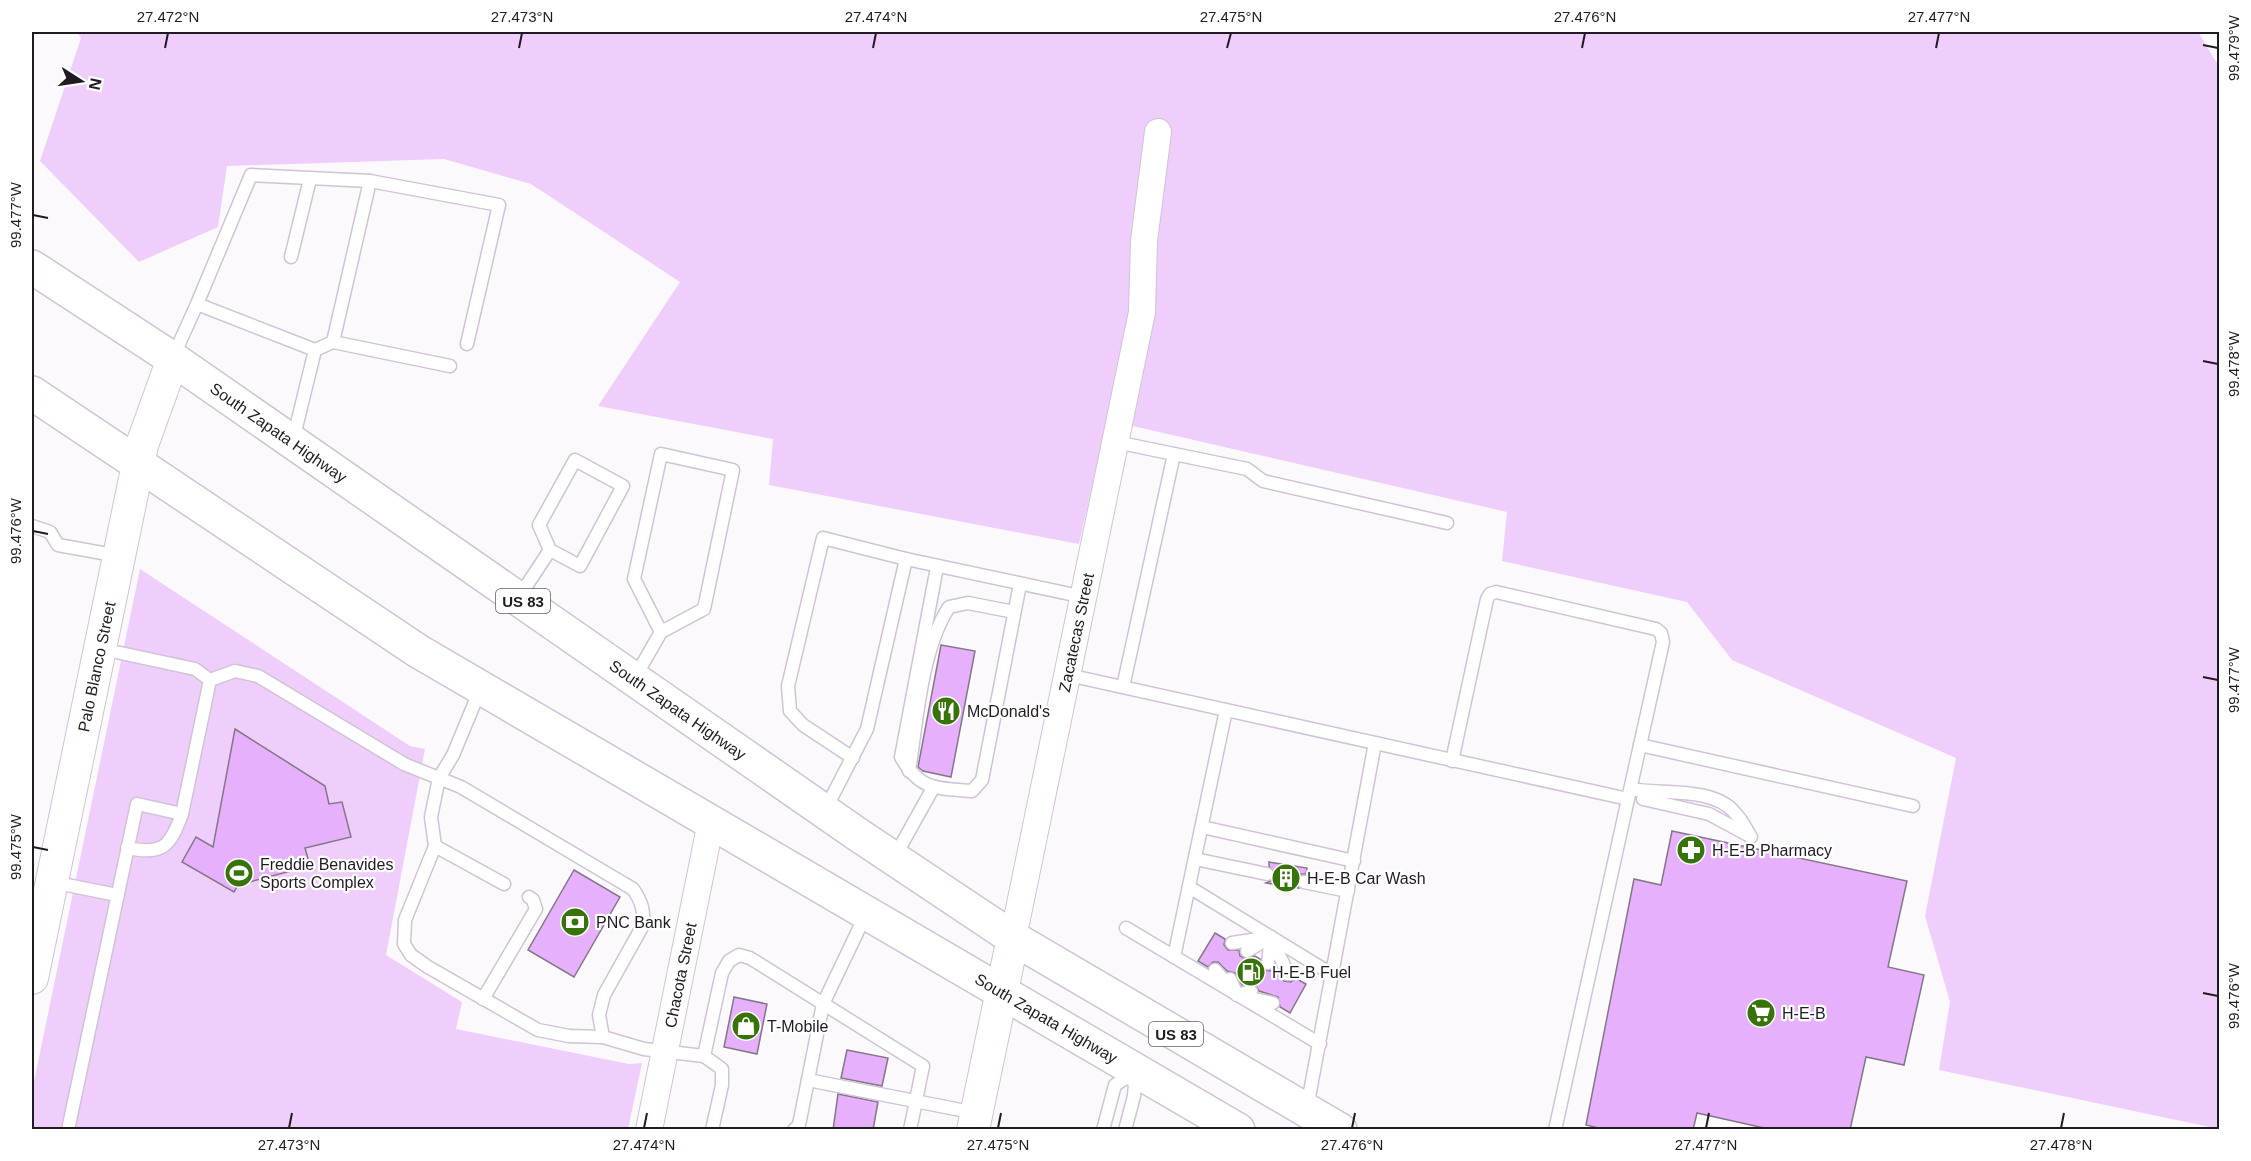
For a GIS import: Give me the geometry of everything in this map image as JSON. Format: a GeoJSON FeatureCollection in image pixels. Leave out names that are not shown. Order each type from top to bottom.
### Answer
{"type":"FeatureCollection","features":[{"type":"Feature","properties":{"kind":"main road","name":"South Zapata Highway"},"geometry":{"type":"LineString","coordinates":[[32,267],[173,358],[824,811],[1013,938],[1340,1130]]}},
{"type":"Feature","properties":{"kind":"main road","name":"South Zapata Highway"},"geometry":{"type":"LineString","coordinates":[[32,393],[418,651],[1238,1130]]}},
{"type":"Feature","properties":{"kind":"street","name":"Zacatecas Street"},"geometry":{"type":"LineString","coordinates":[[975,1122],[1143,312],[1144,241],[1158,132]]}},
{"type":"Feature","properties":{"kind":"street","name":"Palo Blanco Street"},"geometry":{"type":"LineString","coordinates":[[32,972],[142,445],[173,358]]}},
{"type":"Feature","properties":{"kind":"street","name":"Chacota Street"},"geometry":{"type":"LineString","coordinates":[[649,1130],[711,822]]}},
{"type":"Feature","properties":{"kind":"lane"},"geometry":{"type":"LineString","coordinates":[[173,358],[251,175],[370,181],[499,205],[467,344]]}},
{"type":"Feature","properties":{"kind":"lane"},"geometry":{"type":"LineString","coordinates":[[291,257],[310,178]]}},
{"type":"Feature","properties":{"kind":"lane"},"geometry":{"type":"LineString","coordinates":[[333,342],[370,181]]}},
{"type":"Feature","properties":{"kind":"lane"},"geometry":{"type":"LineString","coordinates":[[197,304],[315,350],[333,342],[450,366]]}},
{"type":"Feature","properties":{"kind":"lane"},"geometry":{"type":"LineString","coordinates":[[293,441],[315,350]]}},
{"type":"Feature","properties":{"kind":"lane"},"geometry":{"type":"LineString","coordinates":[[1116,442],[1247,469],[1263,481],[1447,524]]}},
{"type":"Feature","properties":{"kind":"lane"},"geometry":{"type":"LineString","coordinates":[[634,678],[661,632],[704,609],[733,470],[662,454],[634,579],[661,632]]}},
{"type":"Feature","properties":{"kind":"lane"},"geometry":{"type":"LineString","coordinates":[[1123,687],[1174,454]]}},
{"type":"Feature","properties":{"kind":"lane"},"geometry":{"type":"LineString","coordinates":[[575,460],[623,486],[580,566],[550,550],[539,525],[575,460]]}},
{"type":"Feature","properties":{"kind":"lane"},"geometry":{"type":"LineString","coordinates":[[32,526],[50,532],[58,545],[120,556]]}},
{"type":"Feature","properties":{"kind":"lane"},"geometry":{"type":"LineString","coordinates":[[853,758],[803,725],[790,711],[788,687],[824,538],[937,567],[1084,597]]}},
{"type":"Feature","properties":{"kind":"lane"},"geometry":{"type":"LineString","coordinates":[[519,598],[550,550]]}},
{"type":"Feature","properties":{"kind":"lane"},"geometry":{"type":"LineString","coordinates":[[824,811],[867,729],[906,559]]}},
{"type":"Feature","properties":{"kind":"lane"},"geometry":{"type":"LineString","coordinates":[[937,567],[901,757],[918,781],[933,788],[972,791],[982,780],[1020,584]]}},
{"type":"Feature","properties":{"kind":"lane"},"geometry":{"type":"LineString","coordinates":[[1452,761],[1487,599],[1490,594],[1496,592],[1656,629],[1661,633],[1663,642],[1555,1130]]}},
{"type":"Feature","properties":{"kind":"lane"},"geometry":{"type":"LineString","coordinates":[[909,771],[925,677],[938,624],[949,607],[968,603],[1014,612]]}},
{"type":"Feature","properties":{"kind":"lane"},"geometry":{"type":"LineString","coordinates":[[101,649],[195,669],[210,680]]}},
{"type":"Feature","properties":{"kind":"lane"},"geometry":{"type":"LineString","coordinates":[[210,680],[234,671],[258,676],[404,764],[461,787],[633,889],[640,900],[644,916],[642,927],[604,995],[599,1015],[603,1037]]}},
{"type":"Feature","properties":{"kind":"lane"},"geometry":{"type":"LineString","coordinates":[[1068,675],[1452,761],[1630,795],[1709,814],[1751,837]]}},
{"type":"Feature","properties":{"kind":"lane"},"geometry":{"type":"LineString","coordinates":[[128,848],[152,852],[160,850],[176,831],[183,814],[210,680]]}},
{"type":"Feature","properties":{"kind":"lane"},"geometry":{"type":"LineString","coordinates":[[481,688],[453,755],[439,778],[430,817],[435,846],[405,920],[404,944],[411,955],[428,967],[538,1030],[569,1036],[603,1037],[644,1049],[704,1056],[722,1069],[722,1085],[712,1130]]}},
{"type":"Feature","properties":{"kind":"lane"},"geometry":{"type":"LineString","coordinates":[[1174,957],[1226,710]]}},
{"type":"Feature","properties":{"kind":"lane"},"geometry":{"type":"LineString","coordinates":[[1307,1110],[1375,743]]}},
{"type":"Feature","properties":{"kind":"lane"},"geometry":{"type":"LineString","coordinates":[[1640,745],[1913,806]]}},
{"type":"Feature","properties":{"kind":"lane"},"geometry":{"type":"LineString","coordinates":[[894,858],[933,788]]}},
{"type":"Feature","properties":{"kind":"lane"},"geometry":{"type":"LineString","coordinates":[[68,1130],[137,804],[183,814]]}},
{"type":"Feature","properties":{"kind":"lane"},"geometry":{"type":"LineString","coordinates":[[1202,828],[1354,861]]}},
{"type":"Feature","properties":{"kind":"lane"},"geometry":{"type":"LineString","coordinates":[[435,846],[504,884]]}},
{"type":"Feature","properties":{"kind":"lane"},"geometry":{"type":"LineString","coordinates":[[1195,860],[1267,874]]}},
{"type":"Feature","properties":{"kind":"lane"},"geometry":{"type":"LineString","coordinates":[[52,882],[117,895]]}},
{"type":"Feature","properties":{"kind":"lane"},"geometry":{"type":"LineString","coordinates":[[1304,882],[1348,891]]}},
{"type":"Feature","properties":{"kind":"lane"},"geometry":{"type":"LineString","coordinates":[[1189,887],[1333,975]]}},
{"type":"Feature","properties":{"kind":"lane"},"geometry":{"type":"LineString","coordinates":[[483,999],[536,909],[533,900],[529,897]]}},
{"type":"Feature","properties":{"kind":"lane"},"geometry":{"type":"LineString","coordinates":[[794,1130],[799,1125],[823,1004],[866,913]]}},
{"type":"Feature","properties":{"kind":"lane"},"geometry":{"type":"LineString","coordinates":[[1126,928],[1320,1044]]}},
{"type":"Feature","properties":{"kind":"lane"},"geometry":{"type":"LineString","coordinates":[[1232,942],[1270,937]]}},
{"type":"Feature","properties":{"kind":"lane"},"geometry":{"type":"LineString","coordinates":[[1247,951],[1270,937]]}},
{"type":"Feature","properties":{"kind":"lane"},"geometry":{"type":"LineString","coordinates":[[1268,963],[1270,937]]}},
{"type":"Feature","properties":{"kind":"lane"},"geometry":{"type":"LineString","coordinates":[[1270,937],[1288,974]]}},
{"type":"Feature","properties":{"kind":"lane"},"geometry":{"type":"LineString","coordinates":[[704,1056],[722,973],[729,961],[739,955],[750,958],[923,1066],[910,1130]]}},
{"type":"Feature","properties":{"kind":"lane"},"geometry":{"type":"LineString","coordinates":[[1215,970],[1237,995],[1273,1003]]}},
{"type":"Feature","properties":{"kind":"lane"},"geometry":{"type":"LineString","coordinates":[[1230,979],[1237,995]]}},
{"type":"Feature","properties":{"kind":"lane"},"geometry":{"type":"LineString","coordinates":[[1237,995],[1251,992]]}},
{"type":"Feature","properties":{"kind":"lane"},"geometry":{"type":"LineString","coordinates":[[1103,1130],[1115,1085],[1136,1071]]}},
{"type":"Feature","properties":{"kind":"lane"},"geometry":{"type":"LineString","coordinates":[[1125,1130],[1134,1095],[1136,1071]]}},
{"type":"Feature","properties":{"kind":"lane"},"geometry":{"type":"LineString","coordinates":[[808,1080],[916,1101],[975,1122]]}},
{"type":"Feature","properties":{"kind":"shaded area"},"geometry":{"type":"Polygon","coordinates":[[[77,32],[2198,32],[2220,68],[2219,1129],[1939,1070],[1950,1002],[1925,916],[1956,758],[1732,660],[1687,602],[1502,561],[1507,512],[1107,420],[1079,544],[769,485],[773,439],[598,406],[680,282],[531,184],[444,159],[227,166],[218,227],[139,262],[40,161],[81,38],[77,32]]]}},
{"type":"Feature","properties":{"kind":"shaded area","name":"Freddie Benavides Sports Complex"},"geometry":{"type":"Polygon","coordinates":[[[140,569],[410,746],[425,749],[386,955],[462,1002],[456,1029],[629,1064],[642,1063],[628,1129],[32,1130],[32,1091],[140,569]]]}},
{"type":"Feature","properties":{"kind":"building","name":"McDonald's"},"geometry":{"type":"Polygon","coordinates":[[[941,645],[975,651],[951,777],[923,771],[918,767],[941,645]]]}},
{"type":"Feature","properties":{"kind":"building"},"geometry":{"type":"Polygon","coordinates":[[[235,729],[325,786],[329,804],[342,802],[351,837],[305,848],[310,866],[238,885],[234,892],[182,862],[196,837],[213,847],[235,729]]]}},
{"type":"Feature","properties":{"kind":"building","name":"H-E-B"},"geometry":{"type":"Polygon","coordinates":[[[1672,831],[1907,881],[1888,967],[1924,975],[1904,1065],[1866,1057],[1850,1130],[1773,1130],[1697,1113],[1693,1130],[1607,1130],[1586,1125],[1634,879],[1661,885],[1672,831]]]}},
{"type":"Feature","properties":{"kind":"building","name":"H-E-B Car Wash"},"geometry":{"type":"Polygon","coordinates":[[[1269,862],[1307,868],[1306,874],[1301,874],[1296,880],[1299,888],[1266,883],[1273,880],[1275,875],[1269,862]]]}},
{"type":"Feature","properties":{"kind":"building","name":"PNC Bank"},"geometry":{"type":"Polygon","coordinates":[[[574,870],[620,897],[574,977],[528,950],[574,870]]]}},
{"type":"Feature","properties":{"kind":"building","name":"H-E-B Fuel"},"geometry":{"type":"Polygon","coordinates":[[[1215,933],[1225,939],[1224,945],[1228,950],[1239,950],[1240,956],[1246,959],[1255,956],[1260,959],[1264,970],[1271,971],[1275,967],[1284,981],[1291,982],[1295,978],[1306,984],[1290,1013],[1280,1007],[1278,997],[1259,991],[1254,983],[1242,985],[1235,973],[1227,971],[1218,962],[1213,962],[1208,967],[1198,961],[1215,933]]]}},
{"type":"Feature","properties":{"kind":"building","name":"T-Mobile"},"geometry":{"type":"Polygon","coordinates":[[[734,997],[767,1004],[757,1054],[724,1047],[734,997]]]}},
{"type":"Feature","properties":{"kind":"building"},"geometry":{"type":"Polygon","coordinates":[[[847,1050],[888,1058],[882,1086],[841,1078],[847,1050]]]}},
{"type":"Feature","properties":{"kind":"building"},"geometry":{"type":"Polygon","coordinates":[[[838,1094],[878,1102],[873,1130],[833,1130],[838,1094]]]}},
{"type":"Feature","properties":{"kind":"place","name":"McDonald's"},"geometry":{"type":"Point","coordinates":[946,711]}},
{"type":"Feature","properties":{"kind":"place","name":"H-E-B Pharmacy"},"geometry":{"type":"Point","coordinates":[1691,850]}},
{"type":"Feature","properties":{"kind":"place","name":"Freddie Benavides Sports Complex"},"geometry":{"type":"Point","coordinates":[239,873]}},
{"type":"Feature","properties":{"kind":"place","name":"H-E-B Car Wash"},"geometry":{"type":"Point","coordinates":[1286,878]}},
{"type":"Feature","properties":{"kind":"place","name":"PNC Bank"},"geometry":{"type":"Point","coordinates":[575,922]}},
{"type":"Feature","properties":{"kind":"place","name":"H-E-B Fuel"},"geometry":{"type":"Point","coordinates":[1251,972]}},
{"type":"Feature","properties":{"kind":"place","name":"H-E-B"},"geometry":{"type":"Point","coordinates":[1761,1013]}},
{"type":"Feature","properties":{"kind":"place","name":"T-Mobile"},"geometry":{"type":"Point","coordinates":[746,1026]}}]}
